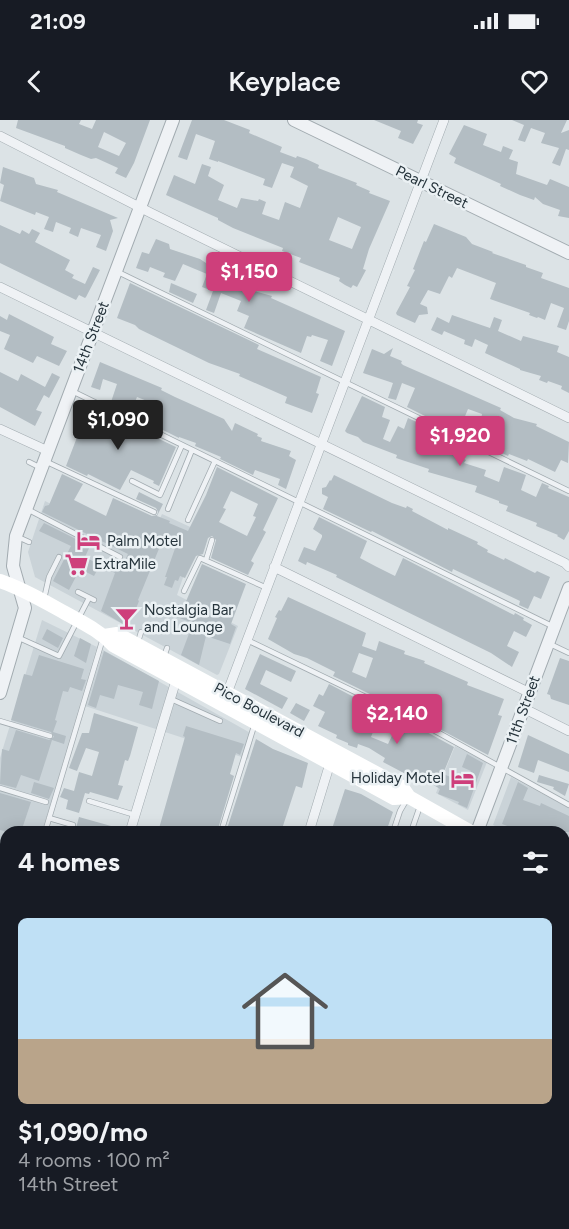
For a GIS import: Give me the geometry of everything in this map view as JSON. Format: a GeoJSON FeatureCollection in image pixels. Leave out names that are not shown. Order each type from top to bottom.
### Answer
{"type":"FeatureCollection","features":[{"type":"Feature","properties":{"kind":"main road","name":"Pico Boulevard"},"geometry":{"type":"LineString","coordinates":[[0,572],[19,587],[104,636],[113,645],[178,674],[224,698],[332,757],[394,798],[415,800],[460,826]]}},
{"type":"Feature","properties":{"kind":"main road","name":"Pico Boulevard"},"geometry":{"type":"LineString","coordinates":[[0,581],[19,587]]}},
{"type":"Feature","properties":{"kind":"main road","name":"Pico Boulevard"},"geometry":{"type":"LineString","coordinates":[[104,636],[117,634],[139,639],[166,654],[178,674]]}},
{"type":"Feature","properties":{"kind":"main road","name":"Pico Boulevard"},"geometry":{"type":"LineString","coordinates":[[178,674],[204,676],[224,698],[255,722],[332,757]]}},
{"type":"Feature","properties":{"kind":"street","name":"14th Street"},"geometry":{"type":"LineString","coordinates":[[0,693],[5,660],[18,637],[25,608],[13,566],[16,536],[173,120]]}},
{"type":"Feature","properties":{"kind":"street","name":"Pearl Street"},"geometry":{"type":"LineString","coordinates":[[294,120],[569,253]]}},
{"type":"Feature","properties":{"kind":"street"},"geometry":{"type":"LineString","coordinates":[[224,698],[444,120]]}},
{"type":"Feature","properties":{"kind":"street"},"geometry":{"type":"LineString","coordinates":[[0,136],[140,208],[569,418]]}},
{"type":"Feature","properties":{"kind":"street"},"geometry":{"type":"LineString","coordinates":[[0,287],[322,443],[569,567]]}},
{"type":"Feature","properties":{"kind":"street"},"geometry":{"type":"LineString","coordinates":[[0,429],[45,460]]}},
{"type":"Feature","properties":{"kind":"street"},"geometry":{"type":"LineString","coordinates":[[274,567],[530,693]]}},
{"type":"Feature","properties":{"kind":"street","name":"11th Street"},"geometry":{"type":"LineString","coordinates":[[479,826],[569,588]]}},
{"type":"Feature","properties":{"kind":"street"},"geometry":{"type":"LineString","coordinates":[[132,826],[178,674]]}},
{"type":"Feature","properties":{"kind":"street"},"geometry":{"type":"LineString","coordinates":[[525,709],[569,731]]}},
{"type":"Feature","properties":{"kind":"street"},"geometry":{"type":"LineString","coordinates":[[311,826],[332,757]]}},
{"type":"Feature","properties":{"kind":"lane"},"geometry":{"type":"LineString","coordinates":[[116,271],[569,491]]}},
{"type":"Feature","properties":{"kind":"lane"},"geometry":{"type":"LineString","coordinates":[[71,391],[554,628]]}},
{"type":"Feature","properties":{"kind":"lane"},"geometry":{"type":"LineString","coordinates":[[132,481],[160,495],[182,445]]}},
{"type":"Feature","properties":{"kind":"lane"},"geometry":{"type":"LineString","coordinates":[[168,509],[192,450]]}},
{"type":"Feature","properties":{"kind":"lane"},"geometry":{"type":"LineString","coordinates":[[29,462],[45,460],[154,512]]}},
{"type":"Feature","properties":{"kind":"lane"},"geometry":{"type":"LineString","coordinates":[[188,519],[215,461]]}},
{"type":"Feature","properties":{"kind":"lane"},"geometry":{"type":"LineString","coordinates":[[26,509],[120,557]]}},
{"type":"Feature","properties":{"kind":"lane"},"geometry":{"type":"LineString","coordinates":[[16,536],[28,542]]}},
{"type":"Feature","properties":{"kind":"lane"},"geometry":{"type":"LineString","coordinates":[[206,560],[212,540]]}},
{"type":"Feature","properties":{"kind":"lane"},"geometry":{"type":"LineString","coordinates":[[43,601],[49,577],[59,557]]}},
{"type":"Feature","properties":{"kind":"lane"},"geometry":{"type":"LineString","coordinates":[[184,591],[200,558],[267,588]]}},
{"type":"Feature","properties":{"kind":"lane"},"geometry":{"type":"LineString","coordinates":[[18,637],[59,656],[91,599],[78,592]]}},
{"type":"Feature","properties":{"kind":"lane"},"geometry":{"type":"LineString","coordinates":[[47,826],[104,636]]}},
{"type":"Feature","properties":{"kind":"lane"},"geometry":{"type":"LineString","coordinates":[[247,640],[428,727],[569,805]]}},
{"type":"Feature","properties":{"kind":"lane"},"geometry":{"type":"LineString","coordinates":[[548,643],[569,653]]}},
{"type":"Feature","properties":{"kind":"lane"},"geometry":{"type":"LineString","coordinates":[[171,699],[220,721]]}},
{"type":"Feature","properties":{"kind":"lane"},"geometry":{"type":"LineString","coordinates":[[0,721],[50,736]]}},
{"type":"Feature","properties":{"kind":"lane"},"geometry":{"type":"LineString","coordinates":[[223,826],[255,722]]}},
{"type":"Feature","properties":{"kind":"lane"},"geometry":{"type":"LineString","coordinates":[[0,788],[46,802]]}},
{"type":"Feature","properties":{"kind":"lane"},"geometry":{"type":"LineString","coordinates":[[395,826],[399,811],[415,800]]}},
{"type":"Feature","properties":{"kind":"lane"},"geometry":{"type":"LineString","coordinates":[[412,826],[415,800]]}},
{"type":"Feature","properties":{"kind":"lane"},"geometry":{"type":"LineString","coordinates":[[89,801],[135,815]]}},
{"type":"Feature","properties":{"kind":"lane"},"geometry":{"type":"LineString","coordinates":[[49,818],[73,825]]}},
{"type":"Feature","properties":{"kind":"shaded area"},"geometry":{"type":"Polygon","coordinates":[[[45,501],[145,550],[162,514],[199,531],[177,595],[238,626],[219,674],[217,675],[35,577],[28,552],[45,501]]]}},
{"type":"Feature","properties":{"kind":"shaded area"},"geometry":{"type":"Polygon","coordinates":[[[42,620],[97,647],[44,826],[0,826],[0,758],[42,620]]]}},
{"type":"Feature","properties":{"kind":"shaded area"},"geometry":{"type":"Polygon","coordinates":[[[103,650],[254,735],[248,759],[85,706],[103,650]]]}},
{"type":"Feature","properties":{"kind":"shaded area","name":"Holiday Motel"},"geometry":{"type":"Polygon","coordinates":[[[455,746],[487,762],[468,810],[436,793],[455,746]]]}},
{"type":"Feature","properties":{"kind":"shaded area"},"geometry":{"type":"Polygon","coordinates":[[[511,777],[569,808],[569,826],[493,825],[511,777]]]}},
{"type":"Feature","properties":{"kind":"building"},"geometry":{"type":"Polygon","coordinates":[[[18,120],[81,120],[79,124],[92,129],[96,120],[150,120],[126,178],[115,173],[118,168],[96,158],[91,159],[65,146],[16,128],[18,120]],[[104,132],[98,147],[119,156],[126,143],[104,132]]]}},
{"type":"Feature","properties":{"kind":"building"},"geometry":{"type":"Polygon","coordinates":[[[192,120],[224,120],[250,130],[249,133],[282,147],[280,152],[306,159],[319,165],[318,168],[357,183],[356,185],[370,191],[369,193],[390,201],[369,249],[363,269],[366,270],[357,287],[353,285],[351,288],[339,281],[340,278],[299,262],[301,258],[282,251],[283,248],[233,228],[218,218],[166,195],[174,175],[195,184],[202,164],[211,167],[208,176],[224,185],[218,200],[237,208],[241,198],[258,201],[259,199],[266,202],[262,214],[279,220],[285,202],[300,208],[308,186],[290,177],[294,167],[282,163],[272,188],[263,185],[265,179],[209,159],[215,141],[196,134],[187,160],[178,157],[192,120]],[[338,217],[329,240],[352,249],[361,227],[338,217]]]}},
{"type":"Feature","properties":{"kind":"building"},"geometry":{"type":"Polygon","coordinates":[[[374,120],[418,120],[417,123],[423,125],[413,144],[398,138],[401,131],[374,120]]]}},
{"type":"Feature","properties":{"kind":"building"},"geometry":{"type":"Polygon","coordinates":[[[512,120],[567,120],[561,133],[569,130],[569,150],[566,149],[560,166],[552,163],[559,148],[541,143],[545,133],[531,128],[525,142],[518,140],[524,125],[512,120]]]}},
{"type":"Feature","properties":{"kind":"building"},"geometry":{"type":"Polygon","coordinates":[[[464,125],[487,134],[483,145],[501,152],[503,146],[513,150],[509,159],[518,162],[516,174],[547,185],[550,179],[569,187],[569,218],[558,216],[560,210],[543,204],[535,197],[534,200],[520,195],[454,163],[456,158],[449,154],[464,125]]]}},
{"type":"Feature","properties":{"kind":"building"},"geometry":{"type":"Polygon","coordinates":[[[3,167],[34,178],[36,184],[58,190],[57,192],[118,218],[110,220],[113,231],[106,251],[96,247],[101,235],[81,228],[78,237],[69,233],[71,228],[56,222],[53,232],[44,229],[49,217],[36,212],[35,215],[0,201],[4,185],[0,183],[3,167]]]}},
{"type":"Feature","properties":{"kind":"building"},"geometry":{"type":"Polygon","coordinates":[[[434,224],[466,237],[472,244],[492,253],[543,273],[541,278],[569,288],[569,321],[566,330],[557,327],[564,308],[551,303],[545,320],[537,318],[529,315],[530,313],[490,299],[496,283],[457,268],[452,278],[449,276],[440,294],[428,290],[420,304],[427,307],[428,314],[419,315],[415,323],[397,315],[410,287],[407,286],[415,270],[413,269],[424,241],[426,242],[434,224]]]}},
{"type":"Feature","properties":{"kind":"building"},"geometry":{"type":"Polygon","coordinates":[[[0,225],[20,234],[22,230],[29,234],[32,229],[40,233],[35,242],[70,260],[65,270],[74,275],[72,278],[85,284],[93,267],[100,270],[86,297],[79,295],[76,300],[0,263],[0,225]]]}},
{"type":"Feature","properties":{"kind":"building"},"geometry":{"type":"Polygon","coordinates":[[[156,239],[169,244],[170,249],[200,259],[215,271],[245,281],[243,288],[272,296],[271,298],[345,331],[332,366],[320,361],[328,340],[312,335],[307,336],[301,353],[244,328],[249,316],[237,311],[241,301],[221,293],[214,313],[206,310],[213,291],[202,287],[207,274],[183,264],[175,281],[163,277],[165,273],[150,267],[148,272],[136,268],[142,252],[149,254],[156,239]]]}},
{"type":"Feature","properties":{"kind":"building"},"geometry":{"type":"Polygon","coordinates":[[[130,283],[259,345],[257,349],[321,377],[316,393],[319,394],[312,413],[285,403],[287,397],[239,376],[240,374],[209,363],[117,318],[130,283]]]}},
{"type":"Feature","properties":{"kind":"building"},"geometry":{"type":"Polygon","coordinates":[[[171,283],[197,294],[193,303],[169,292],[171,283]]]}},
{"type":"Feature","properties":{"kind":"building"},"geometry":{"type":"Polygon","coordinates":[[[9,314],[54,337],[51,344],[67,351],[59,366],[37,356],[33,363],[4,349],[10,335],[0,331],[0,316],[7,320],[9,314]]]}},
{"type":"Feature","properties":{"kind":"building"},"geometry":{"type":"Polygon","coordinates":[[[452,315],[490,328],[494,317],[502,320],[498,331],[521,341],[523,336],[559,346],[557,352],[569,357],[569,393],[561,389],[562,386],[539,380],[541,376],[520,370],[485,353],[488,345],[475,339],[472,347],[464,344],[465,340],[444,331],[442,335],[431,330],[437,317],[449,323],[452,315]]]}},
{"type":"Feature","properties":{"kind":"building"},"geometry":{"type":"Polygon","coordinates":[[[393,348],[390,356],[402,361],[403,365],[501,408],[500,410],[514,418],[537,424],[536,426],[569,442],[568,463],[561,460],[555,472],[528,459],[527,461],[502,453],[504,446],[484,438],[490,424],[481,420],[482,414],[468,409],[461,426],[443,419],[441,424],[407,407],[415,388],[402,383],[396,400],[388,398],[393,383],[363,373],[372,349],[384,354],[393,348]]]}},
{"type":"Feature","properties":{"kind":"building"},"geometry":{"type":"Polygon","coordinates":[[[100,362],[162,388],[161,390],[175,397],[224,419],[232,431],[235,423],[258,434],[257,436],[262,438],[261,441],[291,451],[289,456],[296,460],[286,489],[278,485],[280,479],[255,470],[253,475],[195,446],[196,443],[179,438],[155,426],[162,407],[137,397],[130,414],[110,405],[117,384],[103,379],[100,390],[91,387],[100,362]]]}},
{"type":"Feature","properties":{"kind":"building"},"geometry":{"type":"Polygon","coordinates":[[[0,372],[18,381],[21,374],[45,387],[52,373],[60,377],[49,398],[44,395],[36,410],[42,412],[35,426],[0,407],[0,372]]]}},
{"type":"Feature","properties":{"kind":"building"},"geometry":{"type":"Polygon","coordinates":[[[362,396],[385,407],[382,417],[390,420],[383,439],[390,442],[398,426],[404,429],[408,418],[438,432],[437,435],[466,447],[462,458],[466,460],[464,463],[486,470],[484,476],[499,482],[504,467],[526,475],[521,490],[536,497],[542,483],[569,497],[569,531],[564,540],[536,526],[537,523],[506,511],[508,506],[499,501],[475,492],[477,486],[428,472],[429,469],[396,458],[397,455],[347,433],[345,431],[362,396]]]}},
{"type":"Feature","properties":{"kind":"building"},"geometry":{"type":"Polygon","coordinates":[[[89,406],[176,447],[159,486],[153,483],[154,481],[131,470],[120,490],[66,466],[89,406]]]}},
{"type":"Feature","properties":{"kind":"building"},"geometry":{"type":"Polygon","coordinates":[[[217,467],[278,498],[263,530],[266,532],[251,561],[254,563],[248,575],[211,558],[216,540],[212,536],[208,538],[203,554],[196,556],[185,578],[180,576],[178,581],[175,580],[172,588],[164,585],[179,537],[165,534],[135,611],[133,610],[129,621],[123,624],[101,611],[115,573],[101,566],[104,559],[121,568],[128,554],[42,512],[45,506],[49,505],[62,474],[83,484],[74,500],[106,516],[113,498],[152,516],[157,515],[156,508],[136,499],[139,492],[163,504],[157,516],[188,531],[217,467]],[[231,491],[223,508],[226,509],[219,522],[247,536],[256,517],[253,516],[258,504],[231,491]]]}},
{"type":"Feature","properties":{"kind":"building"},"geometry":{"type":"Polygon","coordinates":[[[334,475],[392,503],[413,509],[412,511],[448,530],[448,528],[478,542],[477,544],[488,550],[487,552],[535,573],[537,571],[550,577],[541,599],[534,596],[528,609],[519,605],[520,601],[453,569],[452,572],[323,509],[328,497],[322,494],[322,488],[326,487],[334,475]]]}},
{"type":"Feature","properties":{"kind":"building"},"geometry":{"type":"Polygon","coordinates":[[[319,517],[367,541],[360,558],[395,576],[403,558],[524,618],[523,620],[532,625],[526,637],[514,631],[507,646],[519,652],[512,667],[491,653],[336,577],[337,575],[307,562],[306,565],[298,561],[304,547],[315,551],[322,537],[313,529],[319,517]]]}},
{"type":"Feature","properties":{"kind":"building"},"geometry":{"type":"Polygon","coordinates":[[[44,523],[90,546],[85,557],[100,565],[94,576],[80,569],[69,590],[53,581],[71,546],[39,531],[44,523]]]}},
{"type":"Feature","properties":{"kind":"building"},"geometry":{"type":"Polygon","coordinates":[[[202,564],[246,584],[231,624],[236,627],[230,644],[206,636],[199,665],[181,655],[193,623],[174,616],[178,604],[184,606],[202,564]]]}},
{"type":"Feature","properties":{"kind":"building"},"geometry":{"type":"Polygon","coordinates":[[[288,597],[366,633],[362,646],[376,651],[379,641],[468,682],[467,685],[504,699],[498,715],[502,716],[488,755],[415,716],[416,713],[395,705],[396,702],[377,695],[376,697],[333,676],[335,672],[294,654],[268,639],[277,618],[275,617],[279,610],[281,611],[288,597]],[[359,653],[352,672],[366,678],[373,658],[359,653]]]}},
{"type":"Feature","properties":{"kind":"building"},"geometry":{"type":"Polygon","coordinates":[[[47,629],[63,638],[58,648],[42,639],[47,629]]]}},
{"type":"Feature","properties":{"kind":"building"},"geometry":{"type":"Polygon","coordinates":[[[80,638],[91,644],[86,663],[74,656],[80,638]]]}},
{"type":"Feature","properties":{"kind":"building"},"geometry":{"type":"Polygon","coordinates":[[[104,651],[159,681],[152,709],[139,705],[143,692],[118,685],[114,699],[100,695],[96,708],[88,705],[104,651]]]}},
{"type":"Feature","properties":{"kind":"building"},"geometry":{"type":"Polygon","coordinates":[[[260,654],[296,671],[291,682],[266,670],[260,684],[288,698],[282,709],[245,689],[260,654]]]}},
{"type":"Feature","properties":{"kind":"building"},"geometry":{"type":"Polygon","coordinates":[[[39,655],[84,669],[81,679],[86,680],[82,691],[70,687],[68,692],[63,691],[53,732],[66,736],[64,744],[52,740],[39,781],[21,775],[16,788],[0,784],[2,749],[9,751],[16,730],[49,740],[54,737],[51,732],[11,720],[24,674],[32,676],[39,655]]]}},
{"type":"Feature","properties":{"kind":"building"},"geometry":{"type":"Polygon","coordinates":[[[560,658],[569,661],[569,705],[551,699],[547,694],[560,658]]]}},
{"type":"Feature","properties":{"kind":"building"},"geometry":{"type":"Polygon","coordinates":[[[329,684],[373,707],[365,729],[373,732],[371,737],[388,744],[399,721],[410,727],[412,724],[454,747],[443,774],[466,783],[471,771],[462,767],[467,754],[483,763],[467,808],[458,804],[459,802],[438,794],[440,789],[419,776],[417,780],[383,762],[385,758],[369,748],[358,744],[357,748],[348,745],[336,738],[337,735],[318,726],[325,712],[313,706],[319,694],[323,696],[329,684]]]}},
{"type":"Feature","properties":{"kind":"building"},"geometry":{"type":"Polygon","coordinates":[[[296,703],[310,710],[304,721],[290,713],[296,703]]]}},
{"type":"Feature","properties":{"kind":"building"},"geometry":{"type":"Polygon","coordinates":[[[94,713],[138,727],[130,756],[128,761],[125,760],[118,785],[123,786],[118,800],[90,792],[85,793],[79,813],[66,809],[68,800],[60,797],[64,788],[74,791],[79,772],[92,776],[99,752],[86,748],[77,771],[69,768],[82,733],[89,733],[94,713]]]}},
{"type":"Feature","properties":{"kind":"building"},"geometry":{"type":"Polygon","coordinates":[[[186,726],[244,744],[240,755],[236,753],[230,774],[234,776],[219,826],[160,826],[185,737],[183,736],[186,726]]]}},
{"type":"Feature","properties":{"kind":"building"},"geometry":{"type":"Polygon","coordinates":[[[528,735],[569,754],[569,772],[538,760],[534,773],[518,767],[528,735]]]}},
{"type":"Feature","properties":{"kind":"building"},"geometry":{"type":"Polygon","coordinates":[[[256,739],[273,749],[308,763],[302,788],[296,786],[283,826],[228,826],[256,739]]]}},
{"type":"Feature","properties":{"kind":"building"},"geometry":{"type":"Polygon","coordinates":[[[539,775],[569,784],[565,796],[553,789],[554,787],[537,782],[539,775]]]}},
{"type":"Feature","properties":{"kind":"building"},"geometry":{"type":"Polygon","coordinates":[[[34,782],[54,788],[49,799],[31,793],[34,782]]]}},
{"type":"Feature","properties":{"kind":"building"},"geometry":{"type":"Polygon","coordinates":[[[518,782],[528,788],[523,800],[540,806],[541,803],[569,816],[569,826],[508,826],[502,824],[518,782]]]}},
{"type":"Feature","properties":{"kind":"building"},"geometry":{"type":"Polygon","coordinates":[[[345,789],[361,794],[393,812],[388,826],[333,826],[345,789]]]}},
{"type":"Feature","properties":{"kind":"building"},"geometry":{"type":"Polygon","coordinates":[[[0,793],[31,802],[23,826],[0,826],[0,793]]]}},
{"type":"Feature","properties":{"kind":"building"},"geometry":{"type":"Polygon","coordinates":[[[79,817],[111,826],[77,826],[79,817]]]}},
{"type":"Feature","properties":{"kind":"place","name":"Palm Motel"},"geometry":{"type":"Point","coordinates":[89,541]}},
{"type":"Feature","properties":{"kind":"place","name":"ExtraMile"},"geometry":{"type":"Point","coordinates":[76,564]}},
{"type":"Feature","properties":{"kind":"place","name":"Nostalgia Bar and Lounge"},"geometry":{"type":"Point","coordinates":[126,619]}},
{"type":"Feature","properties":{"kind":"place","name":"Holiday Motel"},"geometry":{"type":"Point","coordinates":[462,778]}}]}
